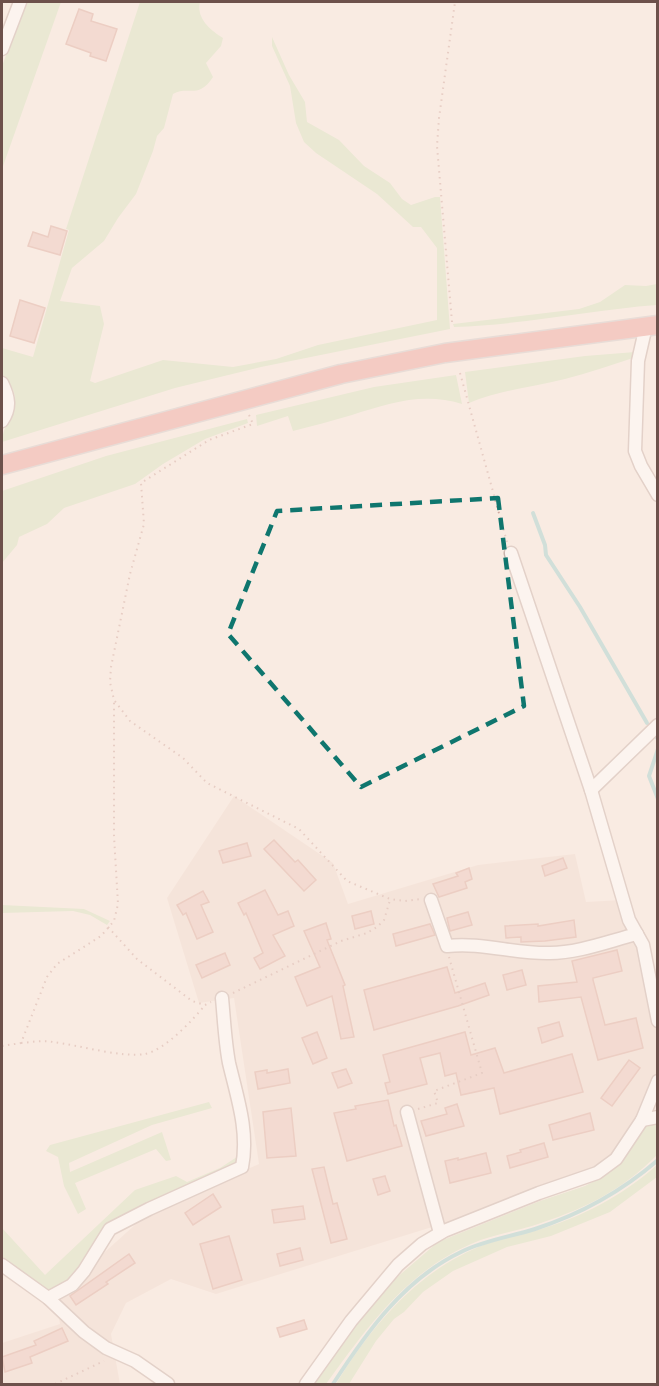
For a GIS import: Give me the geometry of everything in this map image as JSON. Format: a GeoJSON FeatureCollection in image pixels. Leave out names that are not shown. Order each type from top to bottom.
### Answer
{"type":"FeatureCollection","features":[{"type":"Feature","properties":{"kind":"highway"},"geometry":{"type":"LineString","coordinates":[[2,465],[341,374],[445,353],[652,326]]}},
{"type":"Feature","properties":{"kind":"street"},"geometry":{"type":"LineString","coordinates":[[2,49],[20,2]]}},
{"type":"Feature","properties":{"kind":"street"},"geometry":{"type":"LineString","coordinates":[[652,326],[638,361],[635,451],[657,495]]}},
{"type":"Feature","properties":{"kind":"street"},"geometry":{"type":"LineString","coordinates":[[2,383],[9,397],[8,407],[2,421]]}},
{"type":"Feature","properties":{"kind":"street"},"geometry":{"type":"LineString","coordinates":[[511,553],[591,790],[629,920],[643,945],[657,1021]]}},
{"type":"Feature","properties":{"kind":"street"},"geometry":{"type":"LineString","coordinates":[[591,790],[657,725]]}},
{"type":"Feature","properties":{"kind":"street"},"geometry":{"type":"LineString","coordinates":[[431,900],[447,945],[479,945],[548,954],[566,952],[637,934]]}},
{"type":"Feature","properties":{"kind":"street"},"geometry":{"type":"LineString","coordinates":[[48,1298],[72,1285],[84,1271],[110,1229],[242,1167],[245,1152],[240,1104],[229,1061],[222,998]]}},
{"type":"Feature","properties":{"kind":"street"},"geometry":{"type":"LineString","coordinates":[[306,1384],[351,1321],[398,1265],[422,1244],[440,1233],[539,1193],[597,1173],[616,1159],[642,1120],[657,1081]]}},
{"type":"Feature","properties":{"kind":"street"},"geometry":{"type":"LineString","coordinates":[[407,1112],[440,1233]]}},
{"type":"Feature","properties":{"kind":"street"},"geometry":{"type":"LineString","coordinates":[[642,1120],[657,1117]]}},
{"type":"Feature","properties":{"kind":"street"},"geometry":{"type":"LineString","coordinates":[[2,1265],[48,1298],[84,1332],[106,1348],[135,1360],[168,1384]]}},
{"type":"Feature","properties":{"kind":"path"},"geometry":{"type":"LineString","coordinates":[[452,322],[437,146],[455,2]]}},
{"type":"Feature","properties":{"kind":"path"},"geometry":{"type":"LineString","coordinates":[[460,373],[511,553]]}},
{"type":"Feature","properties":{"kind":"path"},"geometry":{"type":"LineString","coordinates":[[21,1042],[52,971],[57,964],[101,936],[114,921],[118,904],[114,836],[114,700],[110,682],[130,574],[144,525],[141,483],[209,440],[253,424],[240,400]]}},
{"type":"Feature","properties":{"kind":"path"},"geometry":{"type":"LineString","coordinates":[[114,700],[130,721],[183,758],[207,783],[299,829],[346,881],[390,899],[431,900]]}},
{"type":"Feature","properties":{"kind":"path"},"geometry":{"type":"LineString","coordinates":[[2,1046],[21,1042],[50,1041],[129,1054],[146,1054],[163,1046],[205,1005],[341,941],[378,927],[384,920],[390,899]]}},
{"type":"Feature","properties":{"kind":"path"},"geometry":{"type":"LineString","coordinates":[[108,927],[137,959],[192,1000],[205,1005]]}},
{"type":"Feature","properties":{"kind":"path"},"geometry":{"type":"LineString","coordinates":[[407,1112],[438,1103],[434,1091],[482,1073],[447,945]]}},
{"type":"Feature","properties":{"kind":"path"},"geometry":{"type":"LineString","coordinates":[[55,1384],[121,1354]]}},
{"type":"Feature","properties":{"kind":"highlighted area"},"geometry":{"type":"Polygon","coordinates":[[[498,498],[524,706],[361,787],[228,634],[277,511],[498,498]]]}},
{"type":"Feature","properties":{"kind":"shaded area"},"geometry":{"type":"Polygon","coordinates":[[[234,796],[333,863],[348,904],[478,865],[575,854],[586,902],[622,900],[649,973],[657,1023],[658,1080],[613,1160],[592,1175],[216,1294],[171,1279],[126,1303],[111,1334],[120,1384],[2,1384],[2,1343],[60,1324],[55,1297],[147,1214],[259,1164],[234,998],[199,1003],[167,898],[234,796]]]}},
{"type":"Feature","properties":{"kind":"green space"},"geometry":{"type":"Polygon","coordinates":[[[26,2],[61,2],[2,169],[2,66],[26,2]]]}},
{"type":"Feature","properties":{"kind":"green space"},"geometry":{"type":"Polygon","coordinates":[[[140,2],[200,2],[202,18],[213,31],[223,38],[221,46],[206,63],[213,77],[203,88],[173,94],[164,128],[157,136],[136,194],[104,241],[72,268],[60,301],[100,306],[104,324],[90,381],[95,383],[163,360],[233,367],[276,359],[318,345],[437,320],[437,248],[421,227],[413,227],[377,194],[316,153],[304,142],[296,123],[290,86],[272,46],[272,37],[289,75],[305,102],[307,122],[339,140],[364,166],[390,183],[402,199],[411,205],[440,197],[450,329],[261,367],[175,388],[2,442],[3,433],[15,402],[10,385],[2,376],[2,348],[33,357],[69,230],[66,229],[140,2]]]}},
{"type":"Feature","properties":{"kind":"green space"},"geometry":{"type":"Polygon","coordinates":[[[657,284],[657,305],[479,326],[454,327],[453,324],[579,309],[600,302],[625,285],[657,284]]]}},
{"type":"Feature","properties":{"kind":"green space"},"geometry":{"type":"Polygon","coordinates":[[[635,352],[633,358],[591,372],[493,395],[469,403],[465,372],[585,356],[635,352]]]}},
{"type":"Feature","properties":{"kind":"green space"},"geometry":{"type":"Polygon","coordinates":[[[456,375],[462,404],[434,399],[407,400],[293,431],[288,416],[257,426],[256,415],[374,387],[456,375]]]}},
{"type":"Feature","properties":{"kind":"green space"},"geometry":{"type":"Polygon","coordinates":[[[247,419],[248,423],[205,439],[135,484],[64,508],[47,524],[19,537],[17,545],[2,563],[2,491],[106,456],[247,419]]]}},
{"type":"Feature","properties":{"kind":"green space"},"geometry":{"type":"Polygon","coordinates":[[[2,905],[84,909],[110,921],[107,925],[90,915],[73,911],[2,913],[2,905]]]}},
{"type":"Feature","properties":{"kind":"green space"},"geometry":{"type":"Polygon","coordinates":[[[209,1102],[212,1108],[152,1125],[69,1163],[70,1172],[162,1132],[171,1160],[166,1161],[156,1149],[75,1183],[86,1209],[78,1214],[64,1186],[58,1157],[46,1151],[50,1145],[209,1102]]]}},
{"type":"Feature","properties":{"kind":"green space"},"geometry":{"type":"Polygon","coordinates":[[[657,1121],[657,1155],[629,1179],[584,1206],[532,1226],[479,1241],[448,1256],[407,1286],[389,1304],[326,1384],[313,1384],[362,1315],[395,1279],[438,1242],[540,1201],[585,1186],[606,1175],[618,1164],[646,1124],[657,1121]]]}},
{"type":"Feature","properties":{"kind":"green space"},"geometry":{"type":"Polygon","coordinates":[[[240,1155],[236,1166],[109,1227],[68,1283],[47,1291],[2,1260],[2,1228],[45,1275],[135,1190],[176,1176],[187,1182],[220,1168],[240,1155]]]}},
{"type":"Feature","properties":{"kind":"green space"},"geometry":{"type":"Polygon","coordinates":[[[657,1165],[657,1177],[610,1212],[551,1236],[507,1247],[453,1271],[423,1292],[394,1319],[376,1341],[349,1384],[336,1384],[382,1320],[399,1301],[439,1268],[486,1244],[551,1226],[584,1213],[630,1187],[657,1165]]]}},
{"type":"Feature","properties":{"kind":"building"},"geometry":{"type":"Polygon","coordinates":[[[79,9],[93,14],[91,21],[117,29],[106,61],[66,44],[79,9]]]}},
{"type":"Feature","properties":{"kind":"building"},"geometry":{"type":"Polygon","coordinates":[[[51,226],[67,231],[60,255],[28,246],[33,232],[48,237],[51,226]]]}},
{"type":"Feature","properties":{"kind":"building"},"geometry":{"type":"Polygon","coordinates":[[[20,300],[45,308],[34,343],[10,336],[20,300]]]}},
{"type":"Feature","properties":{"kind":"building"},"geometry":{"type":"Polygon","coordinates":[[[274,840],[295,862],[298,860],[316,880],[304,891],[264,849],[274,840]]]}},
{"type":"Feature","properties":{"kind":"building"},"geometry":{"type":"Polygon","coordinates":[[[247,843],[251,856],[223,863],[219,851],[247,843]]]}},
{"type":"Feature","properties":{"kind":"building"},"geometry":{"type":"Polygon","coordinates":[[[563,858],[567,868],[545,876],[542,866],[563,858]]]}},
{"type":"Feature","properties":{"kind":"building"},"geometry":{"type":"Polygon","coordinates":[[[469,868],[472,879],[465,882],[467,888],[439,897],[433,884],[458,876],[456,873],[469,868]]]}},
{"type":"Feature","properties":{"kind":"building"},"geometry":{"type":"Polygon","coordinates":[[[265,890],[278,915],[288,911],[294,926],[273,935],[285,956],[260,969],[254,958],[263,953],[246,913],[244,915],[238,903],[265,890]]]}},
{"type":"Feature","properties":{"kind":"building"},"geometry":{"type":"Polygon","coordinates":[[[203,891],[209,902],[201,905],[213,932],[197,939],[186,913],[183,915],[177,905],[203,891]]]}},
{"type":"Feature","properties":{"kind":"building"},"geometry":{"type":"Polygon","coordinates":[[[371,911],[374,924],[355,929],[352,916],[371,911]]]}},
{"type":"Feature","properties":{"kind":"building"},"geometry":{"type":"Polygon","coordinates":[[[468,912],[472,925],[450,931],[447,918],[468,912]]]}},
{"type":"Feature","properties":{"kind":"building"},"geometry":{"type":"Polygon","coordinates":[[[574,920],[576,937],[521,942],[521,937],[506,938],[505,926],[538,924],[538,926],[574,920]]]}},
{"type":"Feature","properties":{"kind":"building"},"geometry":{"type":"Polygon","coordinates":[[[326,923],[331,939],[327,940],[345,985],[343,986],[354,1037],[341,1039],[332,996],[307,1006],[295,977],[320,967],[304,931],[326,923]]]}},
{"type":"Feature","properties":{"kind":"building"},"geometry":{"type":"Polygon","coordinates":[[[430,924],[435,935],[396,946],[393,934],[430,924]]]}},
{"type":"Feature","properties":{"kind":"building"},"geometry":{"type":"Polygon","coordinates":[[[617,950],[622,971],[593,978],[593,980],[605,1025],[636,1018],[643,1048],[598,1060],[581,997],[539,1002],[538,986],[577,982],[572,961],[617,950]]]}},
{"type":"Feature","properties":{"kind":"building"},"geometry":{"type":"Polygon","coordinates":[[[225,953],[230,965],[202,978],[196,965],[225,953]]]}},
{"type":"Feature","properties":{"kind":"building"},"geometry":{"type":"Polygon","coordinates":[[[447,967],[455,993],[485,983],[489,995],[374,1030],[364,990],[447,967]]]}},
{"type":"Feature","properties":{"kind":"building"},"geometry":{"type":"Polygon","coordinates":[[[522,970],[526,985],[507,990],[503,975],[522,970]]]}},
{"type":"Feature","properties":{"kind":"building"},"geometry":{"type":"Polygon","coordinates":[[[559,1022],[563,1036],[542,1043],[538,1028],[559,1022]]]}},
{"type":"Feature","properties":{"kind":"building"},"geometry":{"type":"Polygon","coordinates":[[[317,1032],[327,1058],[313,1064],[302,1038],[317,1032]]]}},
{"type":"Feature","properties":{"kind":"building"},"geometry":{"type":"Polygon","coordinates":[[[465,1032],[471,1055],[495,1048],[504,1073],[572,1054],[583,1092],[500,1114],[494,1088],[461,1095],[456,1073],[445,1076],[440,1053],[420,1058],[427,1084],[388,1094],[385,1083],[390,1082],[383,1055],[465,1032]]]}},
{"type":"Feature","properties":{"kind":"building"},"geometry":{"type":"Polygon","coordinates":[[[629,1060],[640,1068],[612,1106],[601,1098],[629,1060]]]}},
{"type":"Feature","properties":{"kind":"building"},"geometry":{"type":"Polygon","coordinates":[[[288,1069],[290,1083],[258,1089],[255,1072],[267,1070],[267,1073],[288,1069]]]}},
{"type":"Feature","properties":{"kind":"building"},"geometry":{"type":"Polygon","coordinates":[[[346,1069],[352,1083],[338,1088],[332,1073],[346,1069]]]}},
{"type":"Feature","properties":{"kind":"building"},"geometry":{"type":"Polygon","coordinates":[[[388,1100],[394,1126],[396,1125],[402,1146],[347,1161],[334,1113],[356,1109],[355,1106],[388,1100]]]}},
{"type":"Feature","properties":{"kind":"building"},"geometry":{"type":"Polygon","coordinates":[[[457,1104],[464,1126],[426,1136],[421,1121],[447,1114],[445,1108],[457,1104]]]}},
{"type":"Feature","properties":{"kind":"building"},"geometry":{"type":"Polygon","coordinates":[[[291,1108],[296,1156],[267,1158],[263,1112],[291,1108]]]}},
{"type":"Feature","properties":{"kind":"building"},"geometry":{"type":"Polygon","coordinates":[[[590,1113],[594,1130],[553,1140],[549,1125],[590,1113]]]}},
{"type":"Feature","properties":{"kind":"building"},"geometry":{"type":"Polygon","coordinates":[[[544,1143],[548,1157],[510,1168],[507,1156],[544,1143]]]}},
{"type":"Feature","properties":{"kind":"building"},"geometry":{"type":"Polygon","coordinates":[[[486,1153],[491,1173],[450,1183],[445,1161],[486,1153]]]}},
{"type":"Feature","properties":{"kind":"building"},"geometry":{"type":"Polygon","coordinates":[[[324,1167],[333,1204],[337,1203],[347,1239],[331,1243],[312,1169],[324,1167]]]}},
{"type":"Feature","properties":{"kind":"building"},"geometry":{"type":"Polygon","coordinates":[[[385,1176],[390,1191],[378,1195],[373,1179],[385,1176]]]}},
{"type":"Feature","properties":{"kind":"building"},"geometry":{"type":"Polygon","coordinates":[[[213,1194],[221,1207],[193,1225],[185,1213],[213,1194]]]}},
{"type":"Feature","properties":{"kind":"building"},"geometry":{"type":"Polygon","coordinates":[[[303,1206],[305,1219],[274,1223],[272,1210],[303,1206]]]}},
{"type":"Feature","properties":{"kind":"building"},"geometry":{"type":"Polygon","coordinates":[[[229,1236],[242,1280],[213,1289],[200,1244],[229,1236]]]}},
{"type":"Feature","properties":{"kind":"building"},"geometry":{"type":"Polygon","coordinates":[[[300,1248],[303,1260],[280,1266],[277,1254],[300,1248]]]}},
{"type":"Feature","properties":{"kind":"building"},"geometry":{"type":"Polygon","coordinates":[[[129,1254],[135,1263],[76,1305],[70,1296],[129,1254]]]}},
{"type":"Feature","properties":{"kind":"building"},"geometry":{"type":"Polygon","coordinates":[[[304,1320],[307,1329],[280,1337],[277,1328],[304,1320]]]}},
{"type":"Feature","properties":{"kind":"building"},"geometry":{"type":"Polygon","coordinates":[[[62,1328],[68,1341],[30,1357],[32,1363],[5,1372],[2,1357],[36,1345],[34,1341],[62,1328]]]}},
{"type":"Feature","properties":{"kind":"waterway"},"geometry":{"type":"LineString","coordinates":[[533,513],[545,545],[546,555],[580,607],[647,723]]}},
{"type":"Feature","properties":{"kind":"waterway"},"geometry":{"type":"LineString","coordinates":[[654,734],[658,739]]}},
{"type":"Feature","properties":{"kind":"waterway"},"geometry":{"type":"LineString","coordinates":[[658,749],[649,776],[658,799]]}},
{"type":"Feature","properties":{"kind":"waterway"},"geometry":{"type":"LineString","coordinates":[[333,1384],[388,1309],[404,1292],[440,1263],[470,1248],[535,1229],[584,1209],[615,1192],[658,1160]]}}]}
